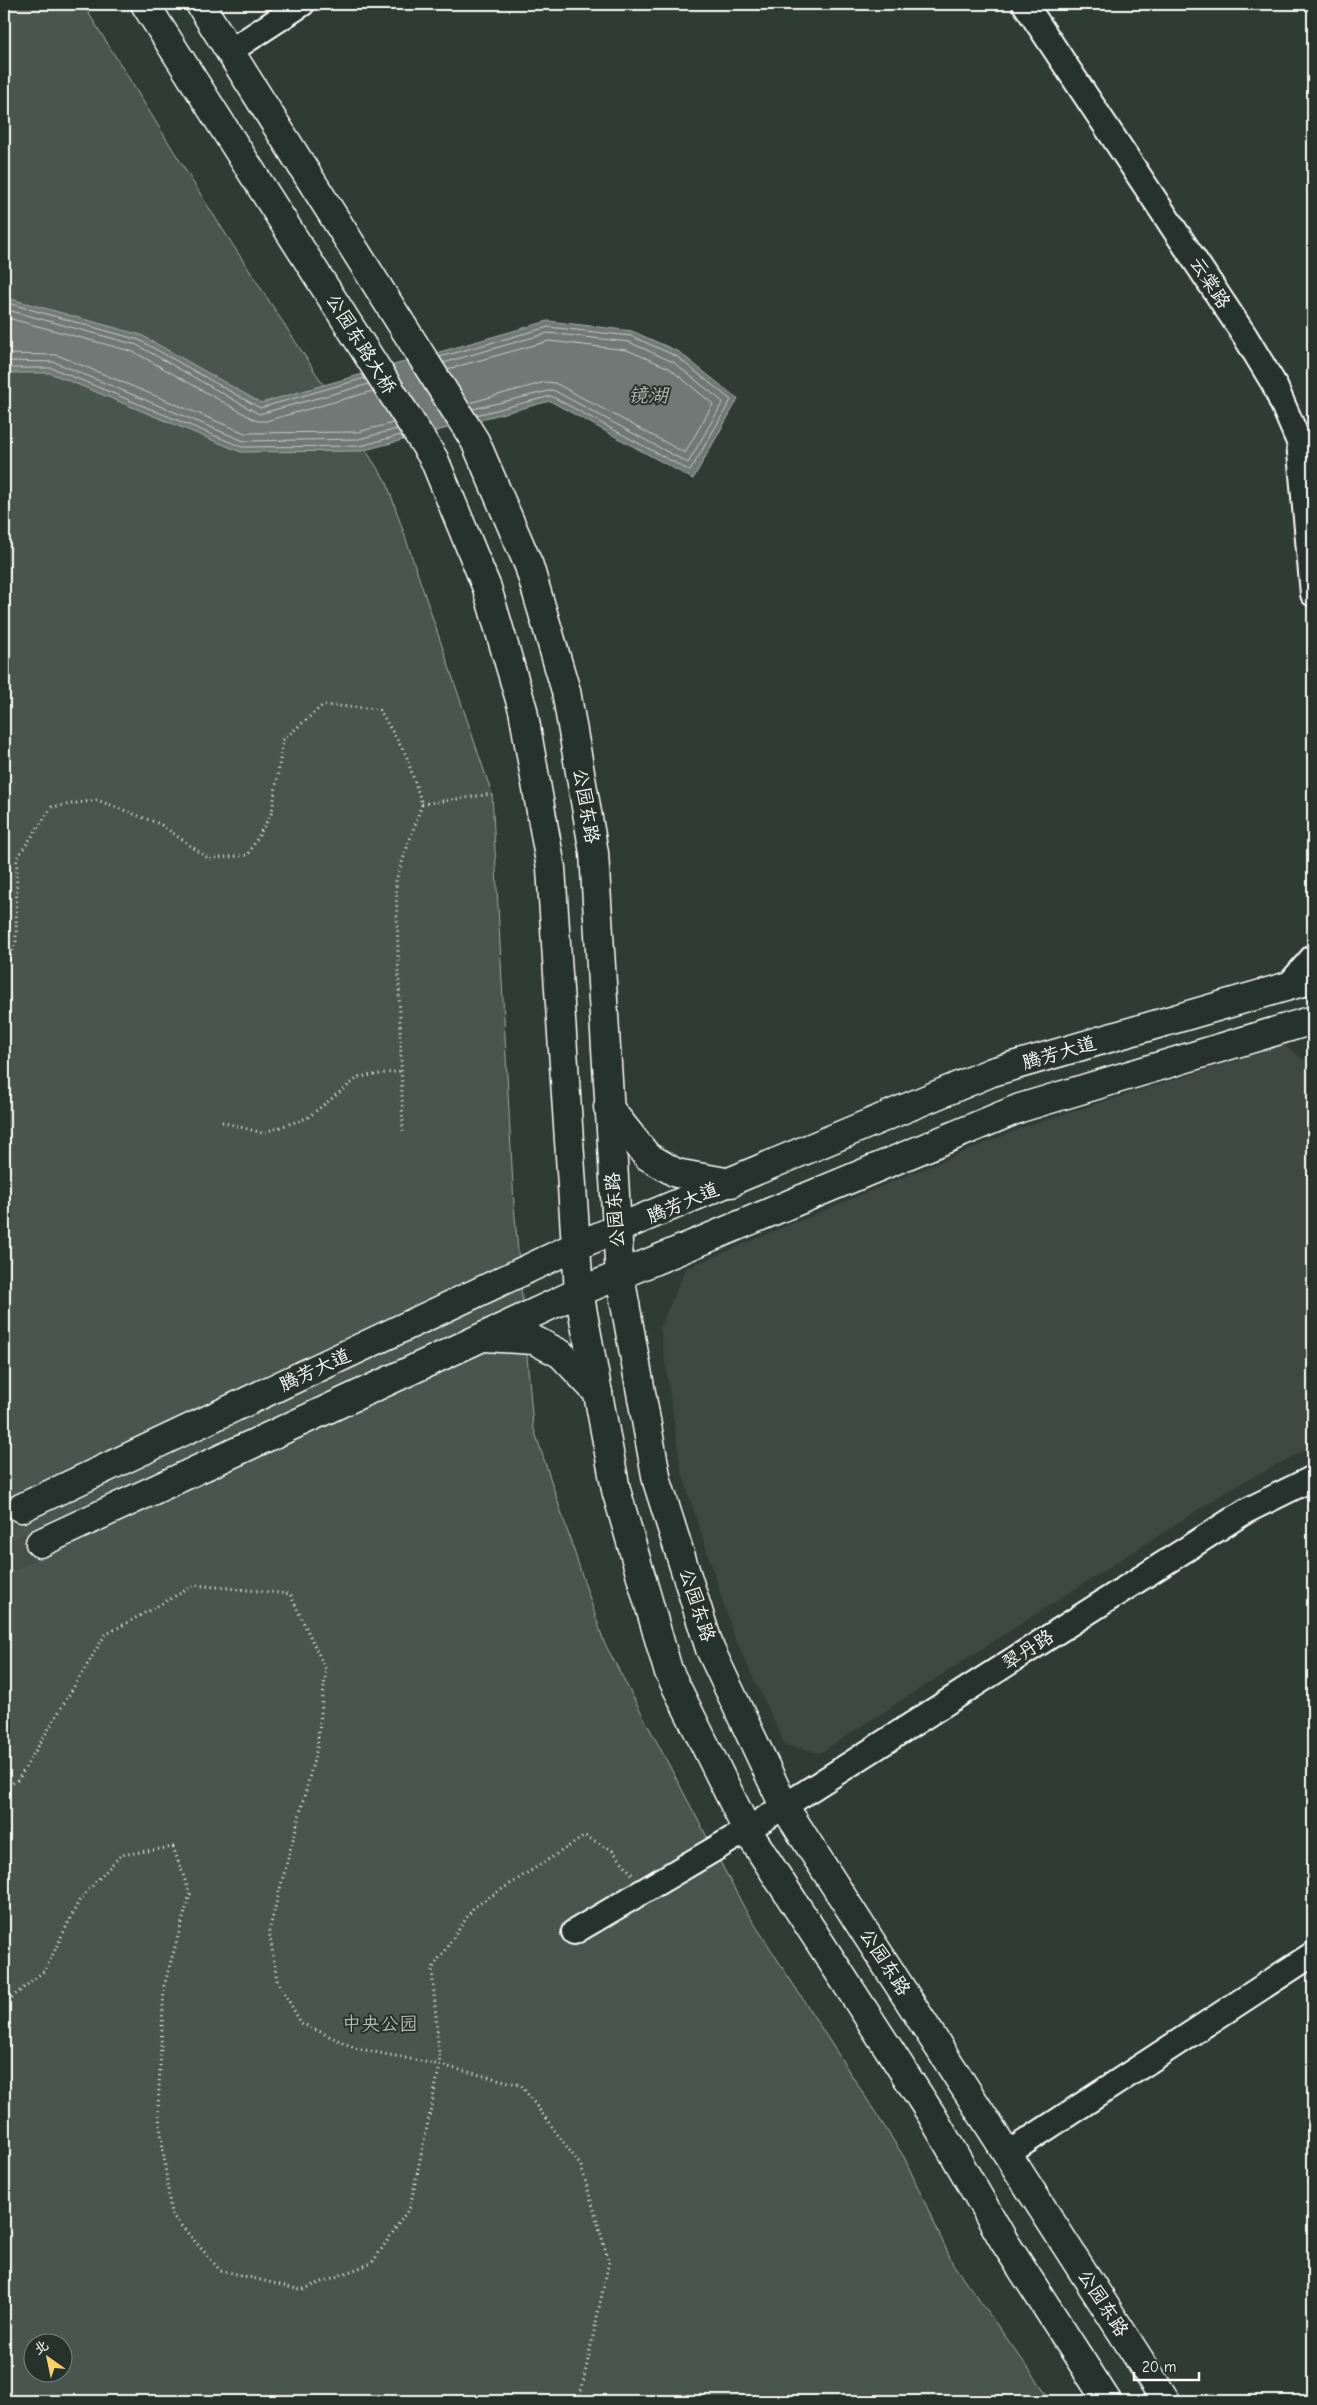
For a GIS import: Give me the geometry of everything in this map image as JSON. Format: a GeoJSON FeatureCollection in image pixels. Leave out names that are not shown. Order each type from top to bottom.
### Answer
{"type":"FeatureCollection","features":[{"type":"Feature","properties":{"kind":"main road","name":"公园东路大桥"},"geometry":{"type":"LineString","coordinates":[[145,4],[434,459],[487,588],[522,710],[551,868],[576,1246]]}},
{"type":"Feature","properties":{"kind":"main road"},"geometry":{"type":"LineString","coordinates":[[200,4],[230,51]]}},
{"type":"Feature","properties":{"kind":"main road","name":"公园东路"},"geometry":{"type":"LineString","coordinates":[[230,51],[475,441],[529,566],[566,692],[594,853],[608,1107],[620,1276],[660,1490],[710,1649],[784,1806],[1166,2401]]}},
{"type":"Feature","properties":{"kind":"main road","name":"腾芳大道"},"geometry":{"type":"LineString","coordinates":[[21,1508],[576,1246],[731,1183],[992,1072],[1313,979]]}},
{"type":"Feature","properties":{"kind":"main road"},"geometry":{"type":"LineString","coordinates":[[40,1543],[579,1292],[1020,1108],[1305,1027]]}},
{"type":"Feature","properties":{"kind":"main road"},"geometry":{"type":"LineString","coordinates":[[608,1107],[647,1156],[676,1173],[731,1183]]}},
{"type":"Feature","properties":{"kind":"main road"},"geometry":{"type":"LineString","coordinates":[[576,1246],[579,1292],[616,1490],[668,1670],[747,1830],[931,2114],[1004,2241],[1107,2401]]}},
{"type":"Feature","properties":{"kind":"main road"},"geometry":{"type":"LineString","coordinates":[[483,1337],[534,1340],[561,1354],[598,1393]]}},
{"type":"Feature","properties":{"kind":"street"},"geometry":{"type":"LineString","coordinates":[[230,51],[302,4]]}},
{"type":"Feature","properties":{"kind":"street","name":"云棠路"},"geometry":{"type":"LineString","coordinates":[[1027,4],[1245,336],[1306,439],[1313,594]]}},
{"type":"Feature","properties":{"kind":"street"},"geometry":{"type":"LineString","coordinates":[[1287,986],[1313,957]]}},
{"type":"Feature","properties":{"kind":"street","name":"翠丹路"},"geometry":{"type":"LineString","coordinates":[[574,1932],[747,1830],[1246,1511],[1313,1478]]}},
{"type":"Feature","properties":{"kind":"street"},"geometry":{"type":"LineString","coordinates":[[1008,2154],[1313,1954]]}},
{"type":"Feature","properties":{"kind":"path"},"geometry":{"type":"LineString","coordinates":[[4,969],[16,944],[17,858],[52,807],[98,800],[160,824],[209,859],[248,856],[272,812],[283,740],[323,705],[379,709],[406,755],[422,804],[396,880],[403,1131]]}},
{"type":"Feature","properties":{"kind":"path"},"geometry":{"type":"LineString","coordinates":[[422,804],[492,794]]}},
{"type":"Feature","properties":{"kind":"path"},"geometry":{"type":"LineString","coordinates":[[222,1122],[262,1134],[307,1118],[359,1077],[401,1070]]}},
{"type":"Feature","properties":{"kind":"path"},"geometry":{"type":"LineString","coordinates":[[4,1788],[18,1780],[105,1635],[195,1585],[290,1594],[326,1670],[317,1748],[269,1931],[277,1980],[301,2023],[355,2048],[440,2065],[521,2085],[581,2166],[609,2262],[579,2401]]}},
{"type":"Feature","properties":{"kind":"path"},"geometry":{"type":"LineString","coordinates":[[4,2004],[45,1970],[80,1899],[121,1855],[173,1847],[190,1894],[164,1986],[158,2109],[171,2214],[220,2270],[301,2290],[372,2263],[410,2207],[440,2065],[432,1969],[474,1907],[585,1836],[612,1850],[633,1876]]}},
{"type":"Feature","properties":{"kind":"shaded area"},"geometry":{"type":"Polygon","coordinates":[[[1284,1045],[1313,1066],[1313,1446],[1234,1487],[820,1753],[785,1745],[734,1637],[681,1470],[660,1327],[686,1268],[1026,1126],[1284,1045]]]}},
{"type":"Feature","properties":{"kind":"green space","name":"中央公园"},"geometry":{"type":"Polygon","coordinates":[[[4,4],[83,4],[209,208],[387,483],[492,794],[514,1205],[533,1426],[604,1642],[745,1909],[904,2157],[953,2264],[1052,2401],[4,2401],[4,4]]]}},
{"type":"Feature","properties":{"kind":"water","name":"镜湖"},"geometry":{"type":"Polygon","coordinates":[[[4,297],[141,335],[261,403],[548,321],[632,331],[679,352],[738,399],[693,479],[550,401],[361,451],[241,452],[50,373],[4,373],[4,297]]]}},
{"type":"Feature","properties":{"kind":"tunnel"},"geometry":{"type":"LineString","coordinates":[[4,1515],[21,1508]]}},
{"type":"Feature","properties":{"kind":"tunnel"},"geometry":{"type":"LineString","coordinates":[[4,1559],[40,1543]]}}]}
